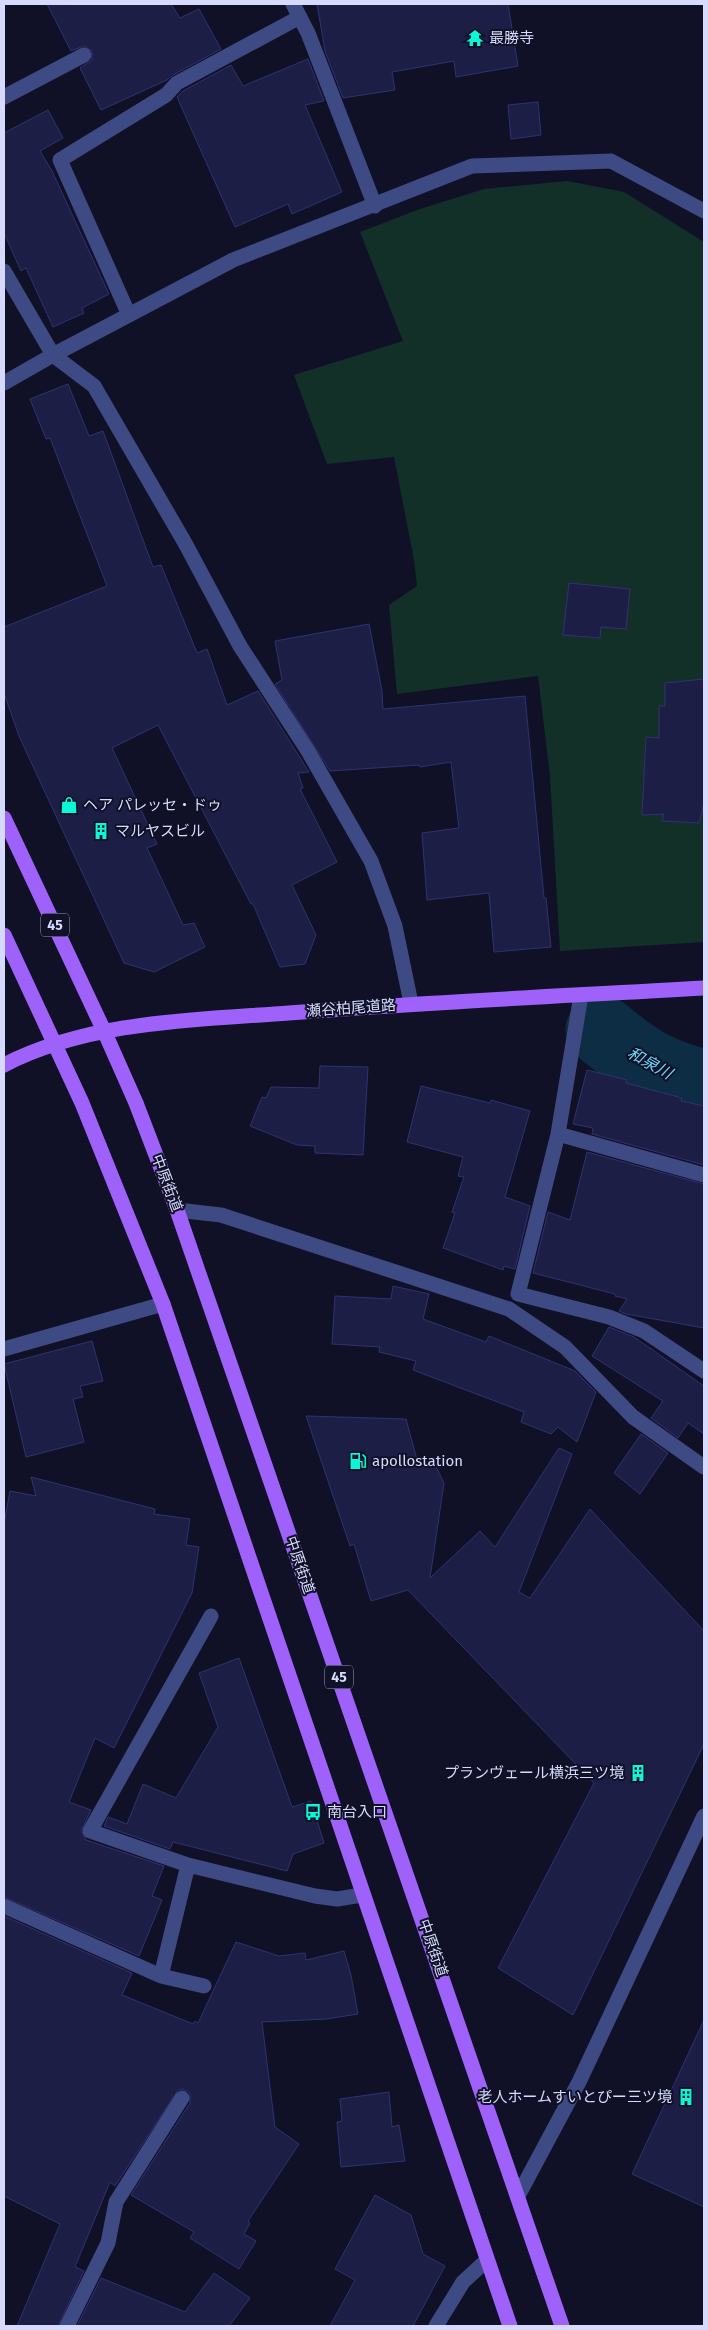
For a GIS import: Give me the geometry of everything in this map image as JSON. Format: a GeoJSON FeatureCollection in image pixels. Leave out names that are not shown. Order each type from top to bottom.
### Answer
{"type":"FeatureCollection","features":[{"type":"Feature","properties":{"kind":"main road","name":"中原街道"},"geometry":{"type":"LineString","coordinates":[[4,818],[106,1033],[136,1103],[177,1210],[562,2326]]}},
{"type":"Feature","properties":{"kind":"main road"},"geometry":{"type":"LineString","coordinates":[[4,935],[82,1103],[163,1304],[362,1895],[457,2167],[510,2326]]}},
{"type":"Feature","properties":{"kind":"main road","name":"瀬谷柏尾道路"},"geometry":{"type":"LineString","coordinates":[[4,1065],[55,1044],[106,1033],[194,1020],[411,1004],[704,988]]}},
{"type":"Feature","properties":{"kind":"street"},"geometry":{"type":"LineString","coordinates":[[128,315],[60,160],[166,95],[177,84],[296,10],[308,33],[375,206]]}},
{"type":"Feature","properties":{"kind":"street"},"geometry":{"type":"LineString","coordinates":[[4,97],[84,55]]}},
{"type":"Feature","properties":{"kind":"street"},"geometry":{"type":"LineString","coordinates":[[4,384],[53,355],[233,260],[375,206],[472,166],[611,162],[704,211]]}},
{"type":"Feature","properties":{"kind":"street"},"geometry":{"type":"LineString","coordinates":[[4,271],[53,355],[94,386],[185,543],[240,646],[308,751],[371,861],[395,926],[411,1004]]}},
{"type":"Feature","properties":{"kind":"street"},"geometry":{"type":"LineString","coordinates":[[509,1309],[518,1294],[558,1134],[582,995]]}},
{"type":"Feature","properties":{"kind":"street"},"geometry":{"type":"LineString","coordinates":[[558,1134],[704,1175]]}},
{"type":"Feature","properties":{"kind":"street"},"geometry":{"type":"LineString","coordinates":[[177,1210],[222,1215],[509,1309],[565,1347],[633,1417],[704,1468]]}},
{"type":"Feature","properties":{"kind":"street"},"geometry":{"type":"LineString","coordinates":[[518,1294],[609,1317],[644,1331],[704,1371]]}},
{"type":"Feature","properties":{"kind":"street"},"geometry":{"type":"LineString","coordinates":[[4,1349],[163,1304]]}},
{"type":"Feature","properties":{"kind":"street"},"geometry":{"type":"LineString","coordinates":[[211,1616],[90,1831],[188,1865],[315,1896],[337,1899],[362,1895]]}},
{"type":"Feature","properties":{"kind":"street"},"geometry":{"type":"LineString","coordinates":[[518,2196],[579,2082],[704,1816]]}},
{"type":"Feature","properties":{"kind":"street"},"geometry":{"type":"LineString","coordinates":[[161,1976],[188,1865]]}},
{"type":"Feature","properties":{"kind":"street"},"geometry":{"type":"LineString","coordinates":[[4,1906],[161,1976],[204,1986]]}},
{"type":"Feature","properties":{"kind":"street"},"geometry":{"type":"LineString","coordinates":[[67,2326],[108,2243],[116,2202],[182,2098]]}},
{"type":"Feature","properties":{"kind":"street"},"geometry":{"type":"LineString","coordinates":[[436,2326],[463,2282],[487,2260]]}},
{"type":"Feature","properties":{"kind":"green space"},"geometry":{"type":"Polygon","coordinates":[[[567,181],[624,192],[704,242],[704,942],[560,951],[550,776],[538,676],[397,694],[389,605],[417,586],[414,560],[394,457],[327,464],[294,375],[403,341],[360,232],[420,209],[484,189],[567,181]]]}},
{"type":"Feature","properties":{"kind":"building"},"geometry":{"type":"Polygon","coordinates":[[[47,4],[171,4],[180,18],[199,9],[221,49],[167,80],[101,110],[80,68],[92,60],[92,51],[84,46],[71,51],[47,4]]]}},
{"type":"Feature","properties":{"kind":"building"},"geometry":{"type":"Polygon","coordinates":[[[317,4],[508,4],[518,66],[456,77],[454,61],[392,72],[395,90],[343,98],[325,51],[317,4]]]}},
{"type":"Feature","properties":{"kind":"building"},"geometry":{"type":"Polygon","coordinates":[[[308,59],[324,101],[305,105],[342,192],[292,214],[288,204],[235,227],[177,97],[183,91],[231,65],[243,86],[308,59]]]}},
{"type":"Feature","properties":{"kind":"building"},"geometry":{"type":"Polygon","coordinates":[[[538,102],[541,135],[511,139],[508,105],[538,102]]]}},
{"type":"Feature","properties":{"kind":"building"},"geometry":{"type":"Polygon","coordinates":[[[48,110],[63,138],[40,151],[52,171],[109,294],[82,308],[84,313],[53,327],[26,268],[21,271],[4,233],[4,133],[48,110]]]}},
{"type":"Feature","properties":{"kind":"building"},"geometry":{"type":"Polygon","coordinates":[[[68,384],[89,436],[103,431],[153,567],[161,565],[197,653],[207,649],[227,705],[258,691],[309,772],[298,773],[303,788],[300,789],[337,862],[292,885],[316,935],[305,964],[280,967],[253,904],[251,904],[158,725],[112,748],[157,844],[147,848],[183,925],[194,923],[205,947],[154,972],[124,963],[19,736],[4,693],[4,627],[107,586],[50,438],[46,439],[30,399],[68,384]]]}},
{"type":"Feature","properties":{"kind":"building"},"geometry":{"type":"Polygon","coordinates":[[[569,583],[630,589],[626,629],[601,627],[600,638],[563,635],[569,583]]]}},
{"type":"Feature","properties":{"kind":"building"},"geometry":{"type":"Polygon","coordinates":[[[369,624],[382,691],[383,709],[525,696],[544,898],[546,898],[551,947],[494,952],[489,893],[427,900],[422,833],[459,828],[451,762],[420,767],[419,765],[330,771],[275,684],[282,680],[275,641],[369,624]]]}},
{"type":"Feature","properties":{"kind":"building"},"geometry":{"type":"Polygon","coordinates":[[[704,679],[704,803],[699,823],[662,821],[664,814],[642,815],[646,737],[659,738],[659,706],[665,706],[665,683],[704,679]]]}},
{"type":"Feature","properties":{"kind":"building"},"geometry":{"type":"Polygon","coordinates":[[[320,1066],[368,1067],[363,1155],[315,1153],[315,1146],[297,1145],[250,1126],[262,1097],[266,1098],[271,1087],[319,1088],[320,1066]]]}},
{"type":"Feature","properties":{"kind":"building"},"geometry":{"type":"Polygon","coordinates":[[[587,1070],[627,1080],[626,1083],[682,1098],[681,1101],[704,1106],[704,1165],[592,1134],[593,1128],[573,1124],[587,1070]]]}},
{"type":"Feature","properties":{"kind":"building"},"geometry":{"type":"Polygon","coordinates":[[[421,1086],[490,1103],[491,1100],[530,1111],[505,1197],[530,1206],[515,1269],[504,1266],[503,1270],[443,1248],[455,1213],[452,1212],[464,1177],[458,1176],[463,1157],[407,1142],[421,1086]]]}},
{"type":"Feature","properties":{"kind":"building"},"geometry":{"type":"Polygon","coordinates":[[[587,1152],[704,1184],[704,1328],[626,1314],[619,1311],[627,1299],[615,1296],[615,1294],[533,1273],[548,1212],[570,1220],[587,1152]]]}},
{"type":"Feature","properties":{"kind":"building"},"geometry":{"type":"Polygon","coordinates":[[[393,1286],[429,1294],[423,1319],[486,1342],[489,1336],[575,1371],[596,1392],[577,1442],[558,1427],[551,1434],[521,1422],[524,1412],[413,1370],[416,1361],[379,1352],[380,1347],[332,1344],[335,1296],[391,1299],[393,1286]]]}},
{"type":"Feature","properties":{"kind":"building"},"geometry":{"type":"Polygon","coordinates":[[[609,1327],[634,1337],[704,1386],[704,1434],[688,1423],[678,1438],[651,1418],[663,1401],[592,1356],[609,1327]]]}},
{"type":"Feature","properties":{"kind":"building"},"geometry":{"type":"Polygon","coordinates":[[[92,1341],[103,1381],[80,1386],[83,1397],[73,1399],[84,1442],[26,1457],[4,1364],[92,1341]]]}},
{"type":"Feature","properties":{"kind":"building"},"geometry":{"type":"Polygon","coordinates":[[[306,1416],[406,1419],[419,1467],[434,1463],[444,1483],[430,1578],[480,1531],[495,1547],[559,1448],[572,1454],[519,1592],[530,1598],[590,1509],[704,1631],[704,1744],[573,2015],[498,1968],[594,1783],[408,1590],[371,1601],[354,1544],[350,1546],[306,1416]]]}},
{"type":"Feature","properties":{"kind":"building"},"geometry":{"type":"Polygon","coordinates":[[[641,1434],[668,1453],[640,1494],[614,1473],[641,1434]]]}},
{"type":"Feature","properties":{"kind":"building"},"geometry":{"type":"Polygon","coordinates":[[[31,1477],[155,1509],[154,1514],[190,1519],[186,1545],[199,1547],[192,1593],[114,1748],[95,1738],[69,1802],[91,1810],[81,1831],[86,1840],[164,1866],[152,1896],[162,1900],[139,1956],[4,1897],[4,1524],[10,1491],[36,1496],[31,1477]]]}},
{"type":"Feature","properties":{"kind":"building"},"geometry":{"type":"Polygon","coordinates":[[[239,1658],[292,1807],[311,1801],[324,1843],[293,1854],[287,1871],[173,1842],[170,1849],[104,1826],[108,1817],[127,1824],[143,1784],[176,1798],[218,1727],[199,1673],[239,1658]]]}},
{"type":"Feature","properties":{"kind":"building"},"geometry":{"type":"Polygon","coordinates":[[[4,1916],[132,1973],[122,1995],[193,2024],[195,2021],[198,2023],[236,1942],[279,1956],[305,1953],[306,1960],[344,1951],[351,1975],[358,2014],[326,2019],[262,2022],[275,2127],[299,2144],[248,2221],[250,2223],[244,2234],[256,2241],[239,2269],[190,2238],[194,2232],[131,2195],[190,2103],[190,2093],[183,2089],[178,2090],[115,2186],[110,2182],[75,2267],[84,2271],[58,2326],[17,2326],[60,2224],[4,2196],[4,1916]]]}},
{"type":"Feature","properties":{"kind":"building","name":"老人ホームすいとぴー三ツ境"},"geometry":{"type":"Polygon","coordinates":[[[704,2020],[704,2207],[632,2174],[704,2020]]]}},
{"type":"Feature","properties":{"kind":"building"},"geometry":{"type":"Polygon","coordinates":[[[389,2092],[392,2127],[399,2125],[405,2161],[341,2167],[337,2122],[342,2121],[340,2099],[389,2092]]]}},
{"type":"Feature","properties":{"kind":"building"},"geometry":{"type":"Polygon","coordinates":[[[375,2195],[411,2215],[423,2254],[445,2266],[413,2326],[330,2326],[355,2280],[335,2269],[375,2195]]]}},
{"type":"Feature","properties":{"kind":"building"},"geometry":{"type":"Polygon","coordinates":[[[214,2273],[250,2298],[229,2326],[77,2326],[101,2278],[185,2312],[214,2273]]]}},
{"type":"Feature","properties":{"kind":"waterway","name":"和泉川"},"geometry":{"type":"LineString","coordinates":[[601,1030],[649,1065],[673,1076],[704,1085]]}},
{"type":"Feature","properties":{"kind":"place","name":"最勝寺"},"geometry":{"type":"Point","coordinates":[475,38]}},
{"type":"Feature","properties":{"kind":"place","name":"ヘア パレッセ・ドゥ"},"geometry":{"type":"Point","coordinates":[69,805]}},
{"type":"Feature","properties":{"kind":"place","name":"マルヤスビル"},"geometry":{"type":"Point","coordinates":[101,831]}},
{"type":"Feature","properties":{"kind":"place","name":"apollostation"},"geometry":{"type":"Point","coordinates":[358,1461]}},
{"type":"Feature","properties":{"kind":"place","name":"プランヴェール横浜三ツ境"},"geometry":{"type":"Point","coordinates":[638,1773]}},
{"type":"Feature","properties":{"kind":"place","name":"南台入口"},"geometry":{"type":"Point","coordinates":[313,1812]}},
{"type":"Feature","properties":{"kind":"place","name":"老人ホームすいとぴー三ツ境"},"geometry":{"type":"Point","coordinates":[686,2097]}}]}
